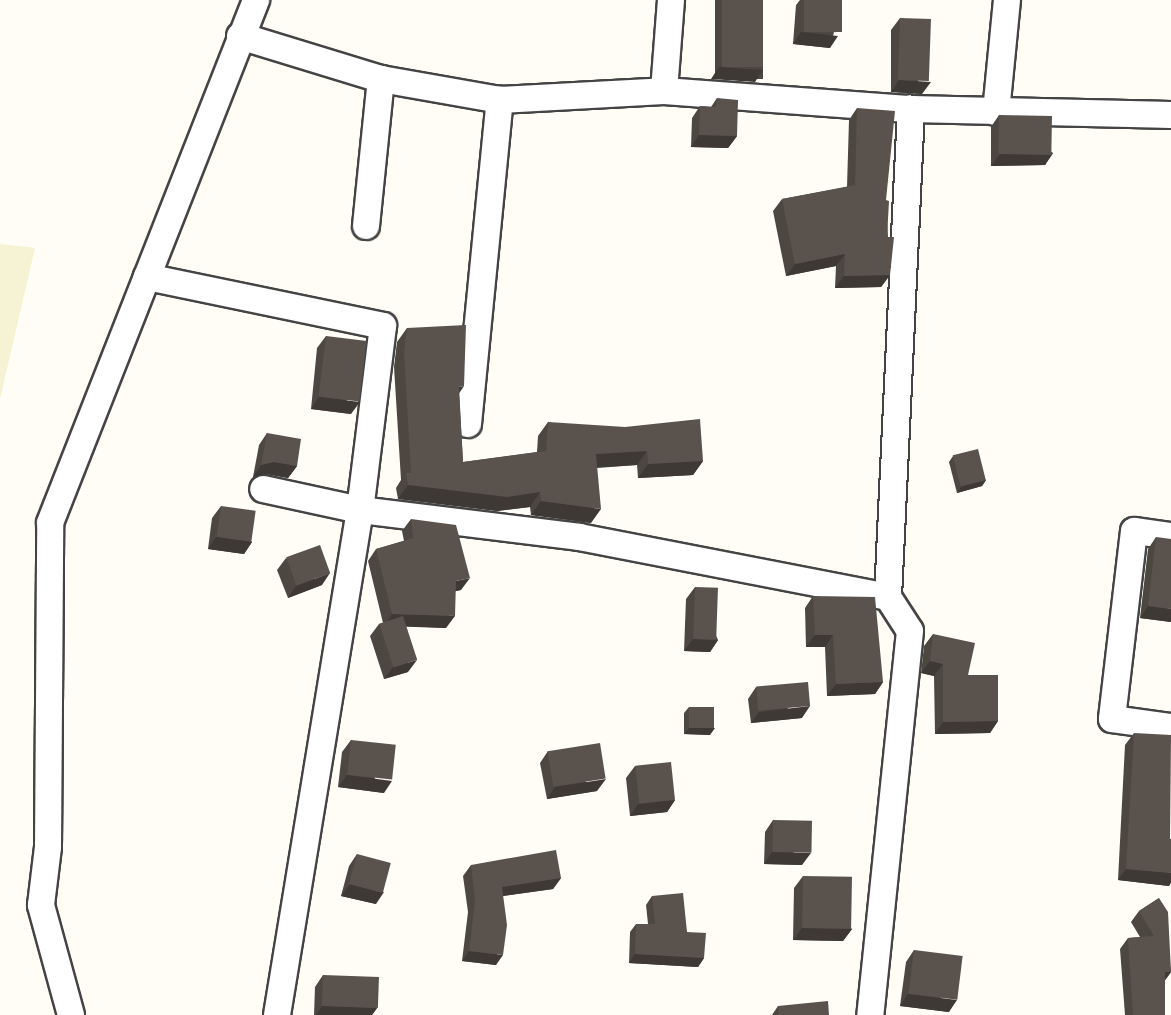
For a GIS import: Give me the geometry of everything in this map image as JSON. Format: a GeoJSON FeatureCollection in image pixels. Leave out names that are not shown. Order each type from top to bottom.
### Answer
{"type":"FeatureCollection","features":[{"type":"Feature","properties":{"kind":"street"},"geometry":{"type":"LineString","coordinates":[[71,1015],[41,905],[48,847],[50,523],[256,0]]}},
{"type":"Feature","properties":{"kind":"street"},"geometry":{"type":"LineString","coordinates":[[664,91],[671,0]]}},
{"type":"Feature","properties":{"kind":"street"},"geometry":{"type":"LineString","coordinates":[[996,112],[1007,0]]}},
{"type":"Feature","properties":{"kind":"street"},"geometry":{"type":"LineString","coordinates":[[240,36],[381,79],[500,100],[664,91],[911,108],[1171,115]]}},
{"type":"Feature","properties":{"kind":"street"},"geometry":{"type":"LineString","coordinates":[[366,226],[381,79]]}},
{"type":"Feature","properties":{"kind":"street"},"geometry":{"type":"LineString","coordinates":[[468,424],[500,100]]}},
{"type":"Feature","properties":{"kind":"street"},"geometry":{"type":"LineString","coordinates":[[870,1015],[910,631],[888,597],[911,108]]}},
{"type":"Feature","properties":{"kind":"street"},"geometry":{"type":"LineString","coordinates":[[147,277],[383,326],[360,510],[277,1015]]}},
{"type":"Feature","properties":{"kind":"street"},"geometry":{"type":"LineString","coordinates":[[263,489],[360,510],[579,537],[888,597]]}},
{"type":"Feature","properties":{"kind":"street"},"geometry":{"type":"LineString","coordinates":[[1171,536],[1135,531],[1112,719],[1171,727]]}},
{"type":"Feature","properties":{"kind":"shaded area"},"geometry":{"type":"Polygon","coordinates":[[[0,244],[35,248],[0,399],[0,244]]]}},
{"type":"Feature","properties":{"kind":"building"},"geometry":{"type":"Polygon","coordinates":[[[722,0],[763,0],[763,67],[722,67],[722,0]]]}},
{"type":"Feature","properties":{"kind":"building"},"geometry":{"type":"Polygon","coordinates":[[[804,0],[842,0],[842,32],[804,32],[804,0]]]}},
{"type":"Feature","properties":{"kind":"building"},"geometry":{"type":"Polygon","coordinates":[[[900,18],[931,19],[929,81],[898,80],[900,18]]]}},
{"type":"Feature","properties":{"kind":"building"},"geometry":{"type":"Polygon","coordinates":[[[717,98],[738,100],[737,136],[699,135],[700,106],[716,107],[717,98]]]}},
{"type":"Feature","properties":{"kind":"building"},"geometry":{"type":"Polygon","coordinates":[[[857,108],[895,111],[886,200],[889,201],[887,237],[894,237],[890,275],[844,276],[845,254],[795,264],[782,199],[855,185],[857,108]]]}},
{"type":"Feature","properties":{"kind":"building"},"geometry":{"type":"Polygon","coordinates":[[[999,115],[1052,116],[1051,155],[998,154],[999,115]]]}},
{"type":"Feature","properties":{"kind":"building"},"geometry":{"type":"Polygon","coordinates":[[[466,325],[464,386],[459,387],[463,462],[546,451],[548,422],[625,427],[700,419],[703,461],[648,464],[647,451],[596,454],[601,509],[541,501],[540,492],[507,497],[408,485],[406,473],[411,473],[404,353],[407,328],[466,325]]]}},
{"type":"Feature","properties":{"kind":"building"},"geometry":{"type":"Polygon","coordinates":[[[326,336],[367,341],[359,402],[319,397],[326,336]]]}},
{"type":"Feature","properties":{"kind":"building"},"geometry":{"type":"Polygon","coordinates":[[[267,433],[301,439],[297,466],[274,462],[261,465],[267,433]]]}},
{"type":"Feature","properties":{"kind":"building"},"geometry":{"type":"Polygon","coordinates":[[[978,449],[986,480],[961,486],[953,455],[978,449]]]}},
{"type":"Feature","properties":{"kind":"building"},"geometry":{"type":"Polygon","coordinates":[[[221,506],[256,511],[251,542],[217,537],[221,506]]]}},
{"type":"Feature","properties":{"kind":"building"},"geometry":{"type":"Polygon","coordinates":[[[411,519],[456,525],[470,578],[456,581],[455,616],[392,614],[376,549],[413,538],[411,519]]]}},
{"type":"Feature","properties":{"kind":"building"},"geometry":{"type":"Polygon","coordinates":[[[1156,537],[1171,539],[1171,609],[1148,606],[1156,537]]]}},
{"type":"Feature","properties":{"kind":"building"},"geometry":{"type":"Polygon","coordinates":[[[320,545],[330,573],[296,586],[286,557],[320,545]]]}},
{"type":"Feature","properties":{"kind":"building"},"geometry":{"type":"Polygon","coordinates":[[[695,587],[718,588],[716,640],[693,639],[695,587]]]}},
{"type":"Feature","properties":{"kind":"building"},"geometry":{"type":"Polygon","coordinates":[[[813,596],[875,597],[883,682],[836,684],[833,635],[815,635],[813,596]]]}},
{"type":"Feature","properties":{"kind":"building"},"geometry":{"type":"Polygon","coordinates":[[[403,616],[417,660],[393,667],[379,624],[403,616]]]}},
{"type":"Feature","properties":{"kind":"building"},"geometry":{"type":"Polygon","coordinates":[[[933,634],[975,643],[968,675],[998,675],[998,721],[943,722],[943,664],[930,661],[933,634]]]}},
{"type":"Feature","properties":{"kind":"building"},"geometry":{"type":"Polygon","coordinates":[[[808,682],[810,706],[758,710],[756,687],[808,682]]]}},
{"type":"Feature","properties":{"kind":"building"},"geometry":{"type":"Polygon","coordinates":[[[689,707],[714,707],[714,728],[689,728],[689,707]]]}},
{"type":"Feature","properties":{"kind":"building"},"geometry":{"type":"Polygon","coordinates":[[[1134,733],[1171,735],[1171,873],[1126,869],[1134,733]]]}},
{"type":"Feature","properties":{"kind":"building"},"geometry":{"type":"Polygon","coordinates":[[[351,740],[396,745],[392,780],[347,775],[351,740]]]}},
{"type":"Feature","properties":{"kind":"building"},"geometry":{"type":"Polygon","coordinates":[[[600,743],[606,779],[553,787],[548,751],[600,743]]]}},
{"type":"Feature","properties":{"kind":"building"},"geometry":{"type":"Polygon","coordinates":[[[671,762],[675,800],[639,804],[635,766],[671,762]]]}},
{"type":"Feature","properties":{"kind":"building"},"geometry":{"type":"Polygon","coordinates":[[[773,820],[812,821],[811,853],[772,852],[773,820]]]}},
{"type":"Feature","properties":{"kind":"building"},"geometry":{"type":"Polygon","coordinates":[[[556,850],[561,878],[502,887],[507,925],[503,955],[469,951],[475,901],[471,865],[556,850]]]}},
{"type":"Feature","properties":{"kind":"building"},"geometry":{"type":"Polygon","coordinates":[[[357,854],[391,863],[383,893],[349,884],[357,854]]]}},
{"type":"Feature","properties":{"kind":"building"},"geometry":{"type":"Polygon","coordinates":[[[803,876],[852,877],[851,929],[802,928],[803,876]]]}},
{"type":"Feature","properties":{"kind":"building"},"geometry":{"type":"Polygon","coordinates":[[[683,893],[687,932],[706,933],[704,958],[635,954],[636,924],[655,924],[652,896],[683,893]]]}},
{"type":"Feature","properties":{"kind":"building"},"geometry":{"type":"Polygon","coordinates":[[[1159,898],[1168,912],[1171,972],[1165,972],[1165,1015],[1133,1015],[1128,938],[1154,936],[1139,911],[1159,898]]]}},
{"type":"Feature","properties":{"kind":"building"},"geometry":{"type":"Polygon","coordinates":[[[914,950],[963,956],[957,1000],[909,994],[914,950]]]}},
{"type":"Feature","properties":{"kind":"building"},"geometry":{"type":"Polygon","coordinates":[[[323,975],[379,977],[378,1008],[322,1006],[323,975]]]}},
{"type":"Feature","properties":{"kind":"building"},"geometry":{"type":"Polygon","coordinates":[[[828,1001],[829,1015],[779,1015],[778,1006],[828,1001]]]}}]}
